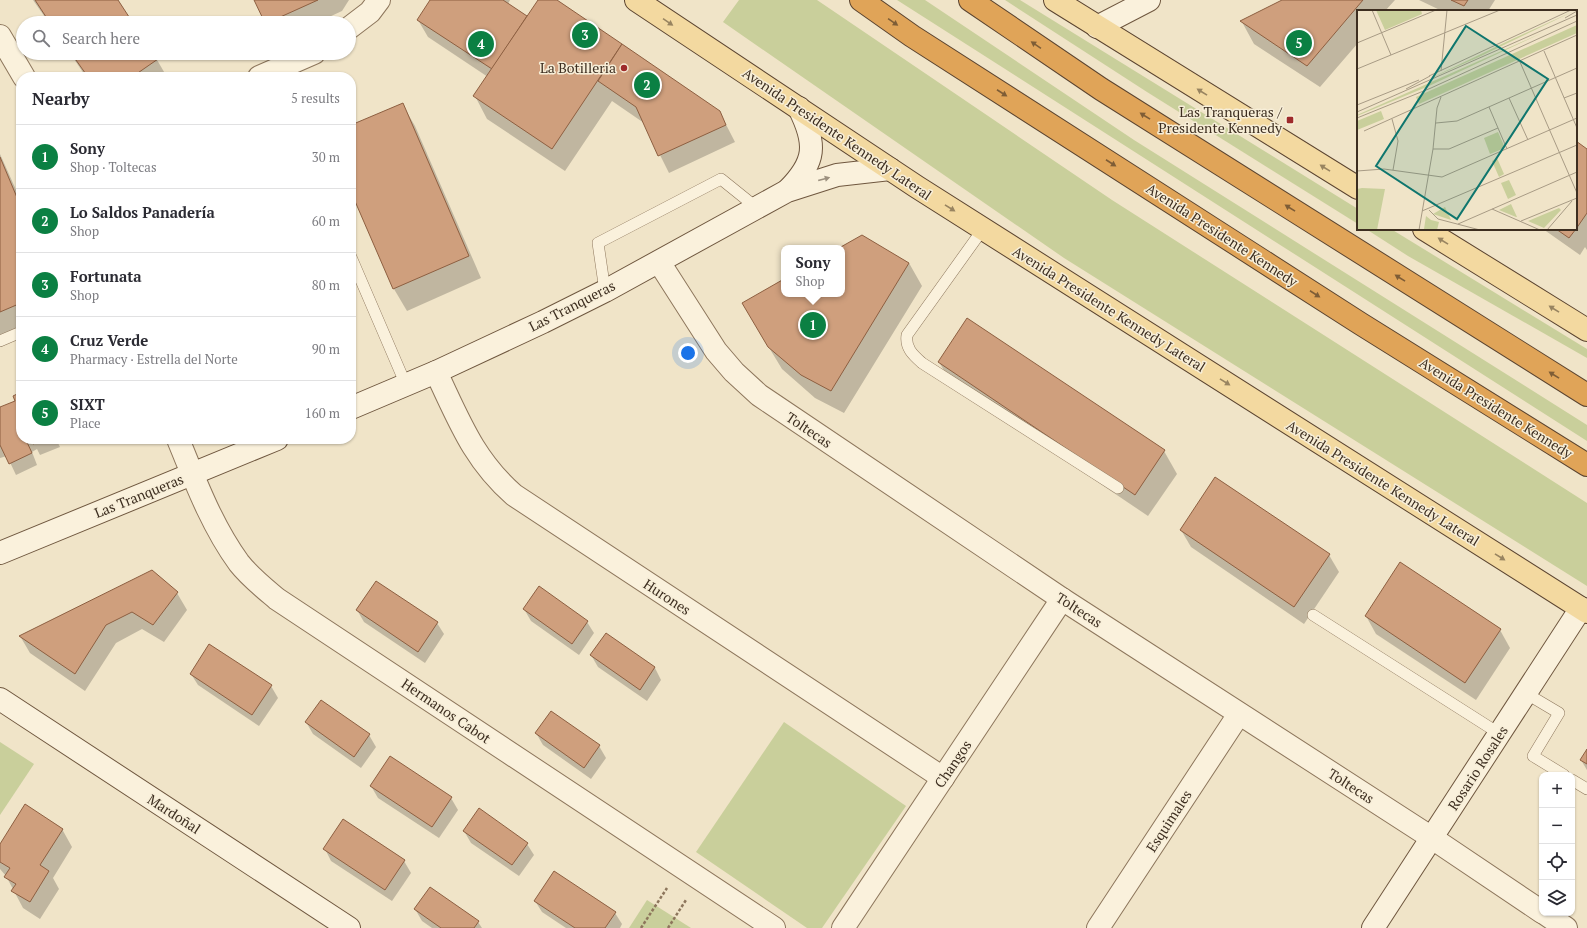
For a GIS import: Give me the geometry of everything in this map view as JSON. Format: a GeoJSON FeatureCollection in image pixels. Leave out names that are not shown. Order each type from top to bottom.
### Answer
{"type":"FeatureCollection","features":[{"type":"Feature","properties":{"kind":"highway","name":"Avenida Presidente Kennedy"},"geometry":{"type":"LineString","coordinates":[[861,0],[912,36],[1361,324],[1587,465]]}},
{"type":"Feature","properties":{"kind":"highway"},"geometry":{"type":"LineString","coordinates":[[970,0],[1101,88],[1587,396]]}},
{"type":"Feature","properties":{"kind":"main road","name":"Avenida Presidente Kennedy Lateral"},"geometry":{"type":"LineString","coordinates":[[636,0],[983,229],[1584,610]]}},
{"type":"Feature","properties":{"kind":"main road"},"geometry":{"type":"LineString","coordinates":[[1055,0],[1357,187]]}},
{"type":"Feature","properties":{"kind":"main road"},"geometry":{"type":"LineString","coordinates":[[1426,230],[1587,330]]}},
{"type":"Feature","properties":{"kind":"street"},"geometry":{"type":"LineString","coordinates":[[356,23],[370,12],[379,0]]}},
{"type":"Feature","properties":{"kind":"street"},"geometry":{"type":"LineString","coordinates":[[1097,27],[1149,0]]}},
{"type":"Feature","properties":{"kind":"street"},"geometry":{"type":"LineString","coordinates":[[0,36],[21,72]]}},
{"type":"Feature","properties":{"kind":"street"},"geometry":{"type":"LineString","coordinates":[[270,72],[298,60]]}},
{"type":"Feature","properties":{"kind":"street","name":"Las Tranqueras"},"geometry":{"type":"LineString","coordinates":[[787,191],[804,171],[810,159],[810,133],[799,108]]}},
{"type":"Feature","properties":{"kind":"street","name":"Las Tranqueras"},"geometry":{"type":"LineString","coordinates":[[356,406],[436,372],[605,291],[787,191],[837,175],[890,169]]}},
{"type":"Feature","properties":{"kind":"street","name":"Toltecas"},"geometry":{"type":"LineString","coordinates":[[659,262],[716,351],[734,372],[759,395],[1062,599],[1432,838],[1539,909]]}},
{"type":"Feature","properties":{"kind":"street","name":"Hurones"},"geometry":{"type":"LineString","coordinates":[[436,372],[477,454],[488,469],[514,495],[943,778]]}},
{"type":"Feature","properties":{"kind":"street","name":"Hermanos Cabot"},"geometry":{"type":"LineString","coordinates":[[180,444],[193,475],[227,544],[248,573],[277,599],[774,928]]}},
{"type":"Feature","properties":{"kind":"street","name":"Las Tranqueras"},"geometry":{"type":"LineString","coordinates":[[0,553],[265,444]]}},
{"type":"Feature","properties":{"kind":"street","name":"Changos"},"geometry":{"type":"LineString","coordinates":[[844,928],[1062,599]]}},
{"type":"Feature","properties":{"kind":"street","name":"Rosario Rosales"},"geometry":{"type":"LineString","coordinates":[[1373,928],[1500,734],[1584,610]]}},
{"type":"Feature","properties":{"kind":"street","name":"Mardoñal"},"geometry":{"type":"LineString","coordinates":[[0,699],[349,928]]}},
{"type":"Feature","properties":{"kind":"street","name":"Esquimales"},"geometry":{"type":"LineString","coordinates":[[1098,928],[1239,714]]}},
{"type":"Feature","properties":{"kind":"street","name":"Toltecas"},"geometry":{"type":"LineString","coordinates":[[1549,916],[1566,928]]}},
{"type":"Feature","properties":{"kind":"lane"},"geometry":{"type":"LineString","coordinates":[[605,291],[598,243],[721,179],[757,208]]}},
{"type":"Feature","properties":{"kind":"lane"},"geometry":{"type":"LineString","coordinates":[[983,229],[907,335],[906,342],[908,348],[922,363],[1118,488]]}},
{"type":"Feature","properties":{"kind":"lane"},"geometry":{"type":"LineString","coordinates":[[356,269],[406,384]]}},
{"type":"Feature","properties":{"kind":"lane"},"geometry":{"type":"LineString","coordinates":[[0,341],[16,334]]}},
{"type":"Feature","properties":{"kind":"lane"},"geometry":{"type":"LineString","coordinates":[[1313,615],[1500,734]]}},
{"type":"Feature","properties":{"kind":"lane"},"geometry":{"type":"LineString","coordinates":[[1527,694],[1559,713],[1533,756],[1559,772]]}},
{"type":"Feature","properties":{"kind":"lane"},"geometry":{"type":"LineString","coordinates":[[1575,782],[1587,789]]}},
{"type":"Feature","properties":{"kind":"path"},"geometry":{"type":"LineString","coordinates":[[641,928],[680,867]]}},
{"type":"Feature","properties":{"kind":"path"},"geometry":{"type":"LineString","coordinates":[[668,928],[700,879]]}},
{"type":"Feature","properties":{"kind":"green space"},"geometry":{"type":"Polygon","coordinates":[[[739,0],[817,0],[1112,200],[1587,503],[1587,586],[1064,258],[723,22],[739,0]]]}},
{"type":"Feature","properties":{"kind":"green space"},"geometry":{"type":"Polygon","coordinates":[[[897,0],[925,0],[1134,140],[1587,425],[1587,441],[897,0]]]}},
{"type":"Feature","properties":{"kind":"green space"},"geometry":{"type":"Polygon","coordinates":[[[1005,0],[1020,0],[1357,208],[1357,223],[1147,92],[1005,0]]]}},
{"type":"Feature","properties":{"kind":"green space"},"geometry":{"type":"Polygon","coordinates":[[[1368,230],[1393,230],[1587,349],[1587,358],[1408,256],[1368,230]]]}},
{"type":"Feature","properties":{"kind":"green space"},"geometry":{"type":"Polygon","coordinates":[[[784,722],[906,806],[822,928],[807,928],[696,852],[784,722]]]}},
{"type":"Feature","properties":{"kind":"green space"},"geometry":{"type":"Polygon","coordinates":[[[0,742],[34,764],[0,815],[0,742]]]}},
{"type":"Feature","properties":{"kind":"green space"},"geometry":{"type":"Polygon","coordinates":[[[647,900],[691,928],[629,928],[647,900]]]}},
{"type":"Feature","properties":{"kind":"building"},"geometry":{"type":"Polygon","coordinates":[[[35,0],[118,0],[128,16],[45,16],[35,0]]]}},
{"type":"Feature","properties":{"kind":"building"},"geometry":{"type":"Polygon","coordinates":[[[254,0],[318,0],[283,16],[262,16],[254,0]]]}},
{"type":"Feature","properties":{"kind":"building"},"geometry":{"type":"Polygon","coordinates":[[[430,0],[503,0],[527,16],[492,69],[417,20],[430,0]]]}},
{"type":"Feature","properties":{"kind":"building"},"geometry":{"type":"Polygon","coordinates":[[[538,0],[557,0],[622,44],[552,149],[473,96],[538,0]]]}},
{"type":"Feature","properties":{"kind":"building"},"geometry":{"type":"Polygon","coordinates":[[[1282,0],[1363,0],[1307,66],[1240,21],[1282,0]]]}},
{"type":"Feature","properties":{"kind":"building"},"geometry":{"type":"Polygon","coordinates":[[[1451,0],[1468,0],[1464,6],[1451,0]]]}},
{"type":"Feature","properties":{"kind":"building"},"geometry":{"type":"Polygon","coordinates":[[[622,44],[720,111],[726,125],[658,156],[636,107],[598,81],[622,44]]]}},
{"type":"Feature","properties":{"kind":"building"},"geometry":{"type":"Polygon","coordinates":[[[76,60],[157,60],[139,72],[84,72],[76,60]]]}},
{"type":"Feature","properties":{"kind":"building"},"geometry":{"type":"Polygon","coordinates":[[[403,103],[469,256],[393,289],[356,204],[356,123],[403,103]]]}},
{"type":"Feature","properties":{"kind":"building"},"geometry":{"type":"Polygon","coordinates":[[[1577,142],[1587,149],[1587,213],[1577,228],[1577,142]]]}},
{"type":"Feature","properties":{"kind":"building"},"geometry":{"type":"Polygon","coordinates":[[[0,157],[16,195],[16,305],[0,312],[0,157]]]}},
{"type":"Feature","properties":{"kind":"building"},"geometry":{"type":"Polygon","coordinates":[[[1557,230],[1575,230],[1569,238],[1557,230]]]}},
{"type":"Feature","properties":{"kind":"building"},"geometry":{"type":"Polygon","coordinates":[[[862,235],[909,263],[831,391],[801,375],[768,347],[742,303],[781,281],[781,297],[845,297],[844,245],[862,235]]]}},
{"type":"Feature","properties":{"kind":"building"},"geometry":{"type":"Polygon","coordinates":[[[967,318],[1165,450],[1135,495],[938,362],[967,318]]]}},
{"type":"Feature","properties":{"kind":"building"},"geometry":{"type":"Polygon","coordinates":[[[16,394],[16,444],[28,444],[32,453],[9,464],[0,445],[0,407],[15,401],[13,396],[16,394]]]}},
{"type":"Feature","properties":{"kind":"building"},"geometry":{"type":"Polygon","coordinates":[[[1215,477],[1330,554],[1294,607],[1180,530],[1215,477]]]}},
{"type":"Feature","properties":{"kind":"building"},"geometry":{"type":"Polygon","coordinates":[[[1400,562],[1501,629],[1465,683],[1365,616],[1400,562]]]}},
{"type":"Feature","properties":{"kind":"building"},"geometry":{"type":"Polygon","coordinates":[[[152,570],[178,592],[153,625],[132,612],[106,625],[75,674],[19,636],[152,570]]]}},
{"type":"Feature","properties":{"kind":"building"},"geometry":{"type":"Polygon","coordinates":[[[376,581],[438,622],[418,652],[356,610],[376,581]]]}},
{"type":"Feature","properties":{"kind":"building"},"geometry":{"type":"Polygon","coordinates":[[[539,586],[588,621],[572,644],[523,609],[539,586]]]}},
{"type":"Feature","properties":{"kind":"building"},"geometry":{"type":"Polygon","coordinates":[[[606,633],[655,667],[640,690],[590,655],[606,633]]]}},
{"type":"Feature","properties":{"kind":"building"},"geometry":{"type":"Polygon","coordinates":[[[209,644],[272,685],[252,715],[190,674],[209,644]]]}},
{"type":"Feature","properties":{"kind":"building"},"geometry":{"type":"Polygon","coordinates":[[[321,700],[370,734],[354,757],[305,722],[321,700]]]}},
{"type":"Feature","properties":{"kind":"building"},"geometry":{"type":"Polygon","coordinates":[[[551,711],[600,745],[584,768],[535,733],[551,711]]]}},
{"type":"Feature","properties":{"kind":"building"},"geometry":{"type":"Polygon","coordinates":[[[1587,749],[1587,764],[1580,760],[1587,749]]]}},
{"type":"Feature","properties":{"kind":"building"},"geometry":{"type":"Polygon","coordinates":[[[390,756],[452,797],[432,827],[370,786],[390,756]]]}},
{"type":"Feature","properties":{"kind":"building"},"geometry":{"type":"Polygon","coordinates":[[[25,804],[63,829],[40,865],[49,871],[30,902],[11,891],[16,884],[4,877],[10,868],[0,862],[0,844],[25,804]]]}},
{"type":"Feature","properties":{"kind":"building"},"geometry":{"type":"Polygon","coordinates":[[[479,808],[528,843],[512,865],[463,831],[479,808]]]}},
{"type":"Feature","properties":{"kind":"building"},"geometry":{"type":"Polygon","coordinates":[[[343,819],[405,860],[385,890],[323,849],[343,819]]]}},
{"type":"Feature","properties":{"kind":"building"},"geometry":{"type":"Polygon","coordinates":[[[554,871],[616,912],[605,928],[575,928],[534,901],[554,871]]]}},
{"type":"Feature","properties":{"kind":"building"},"geometry":{"type":"Polygon","coordinates":[[[430,887],[479,921],[474,928],[441,928],[414,909],[430,887]]]}},
{"type":"Feature","properties":{"kind":"place","name":"Fortunata"},"geometry":{"type":"Point","coordinates":[585,35]}},
{"type":"Feature","properties":{"kind":"place","name":"SIXT"},"geometry":{"type":"Point","coordinates":[1299,43]}},
{"type":"Feature","properties":{"kind":"place","name":"Cruz Verde"},"geometry":{"type":"Point","coordinates":[481,44]}},
{"type":"Feature","properties":{"kind":"place","name":"La Botilleria"},"geometry":{"type":"Point","coordinates":[624,68]}},
{"type":"Feature","properties":{"kind":"place","name":"Lo Saldos Panadería"},"geometry":{"type":"Point","coordinates":[647,85]}},
{"type":"Feature","properties":{"kind":"place","name":"Las Tranqueras / Presidente Kennedy"},"geometry":{"type":"Point","coordinates":[1290,120]}},
{"type":"Feature","properties":{"kind":"place","name":"Sony"},"geometry":{"type":"Point","coordinates":[813,325]}}]}
